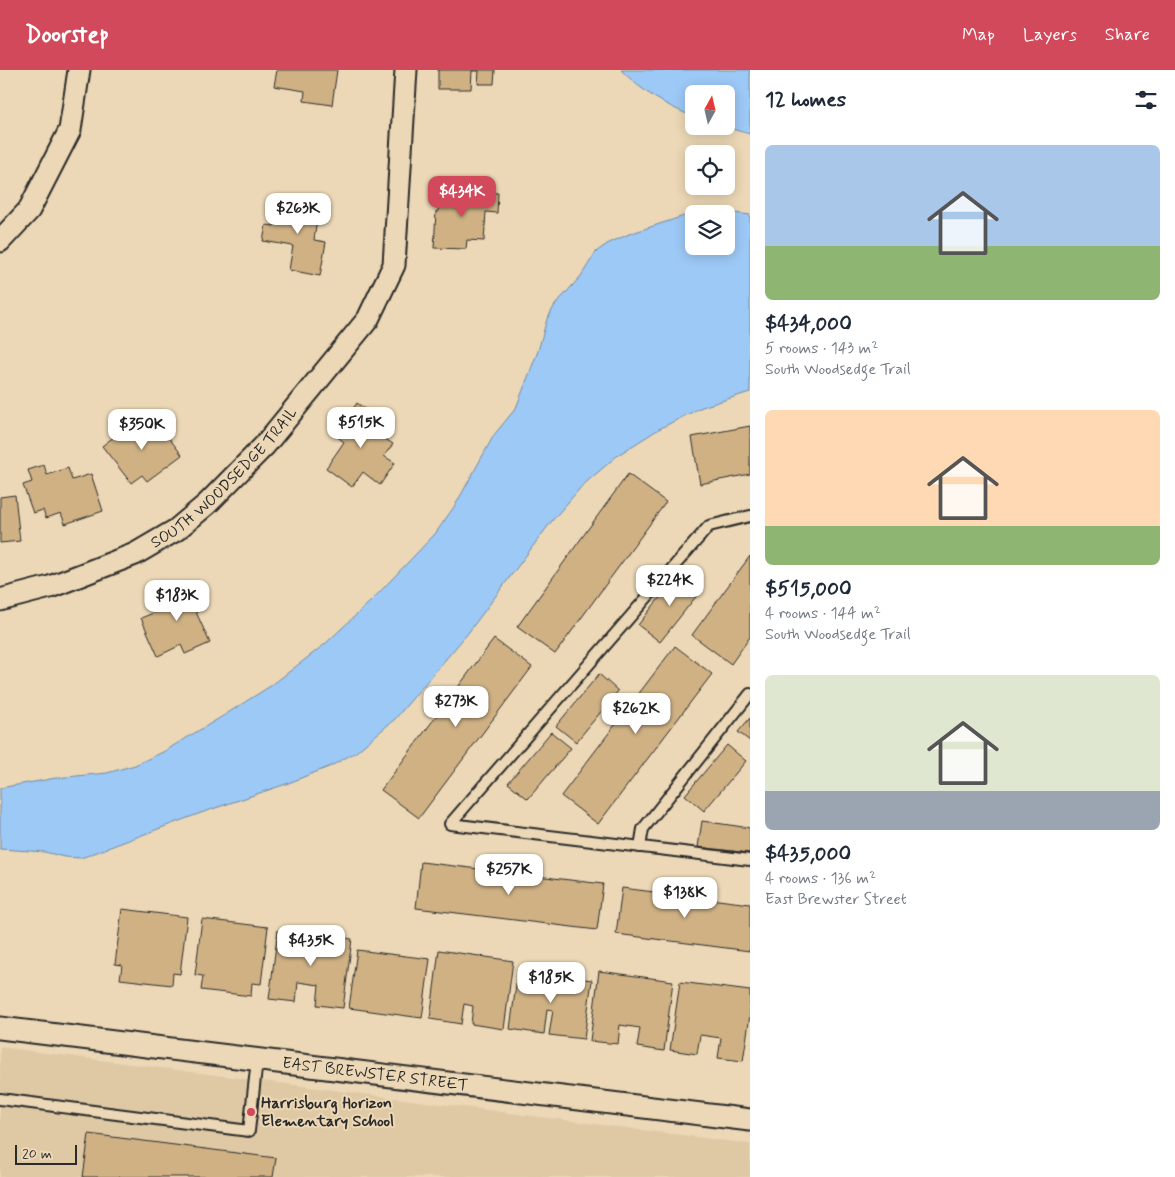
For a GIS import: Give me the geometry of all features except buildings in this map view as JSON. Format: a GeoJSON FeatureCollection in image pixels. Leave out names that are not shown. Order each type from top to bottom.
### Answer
{"type":"FeatureCollection","features":[{"type":"Feature","properties":{"kind":"street"},"geometry":{"type":"LineString","coordinates":[[0,241],[29,210],[70,130],[79,70]]}},
{"type":"Feature","properties":{"kind":"street","name":"SOUTH WOODSEDGE TRAIL"},"geometry":{"type":"LineString","coordinates":[[0,600],[50,587],[135,554],[176,530],[207,504],[264,446],[368,319],[394,265],[406,70]]}},
{"type":"Feature","properties":{"kind":"street","name":"EAST BREWSTER STREET"},"geometry":{"type":"LineString","coordinates":[[0,1028],[750,1120]]}},
{"type":"Feature","properties":{"kind":"lane"},"geometry":{"type":"LineString","coordinates":[[750,516],[709,526],[450,824],[750,860]]}},
{"type":"Feature","properties":{"kind":"lane"},"geometry":{"type":"LineString","coordinates":[[640,847],[643,829],[750,694]]}},
{"type":"Feature","properties":{"kind":"lane"},"geometry":{"type":"LineString","coordinates":[[0,1099],[249,1131],[258,1060]]}},
{"type":"Feature","properties":{"kind":"shaded area","name":"Harrisburg Horizon Elementary School"},"geometry":{"type":"Polygon","coordinates":[[[0,1047],[750,1144],[750,1177],[0,1177],[0,1047]]]}},
{"type":"Feature","properties":{"kind":"water"},"geometry":{"type":"Polygon","coordinates":[[[621,70],[750,70],[750,134],[735,130],[735,85],[685,85],[685,113],[654,97],[621,70]]]}},
{"type":"Feature","properties":{"kind":"water"},"geometry":{"type":"Polygon","coordinates":[[[735,213],[750,215],[750,392],[702,407],[659,429],[618,455],[582,486],[551,522],[468,633],[395,719],[356,752],[331,766],[286,784],[198,814],[81,858],[64,857],[45,852],[0,849],[0,788],[56,778],[107,773],[135,765],[163,752],[272,685],[325,644],[372,600],[435,534],[456,504],[494,435],[516,408],[538,351],[547,319],[555,305],[581,276],[596,252],[607,244],[629,234],[685,216],[685,255],[735,255],[735,213]]]}},
{"type":"Feature","properties":{"kind":"place","name":"Harrisburg Horizon Elementary School"},"geometry":{"type":"Point","coordinates":[251,1112]}}]}
